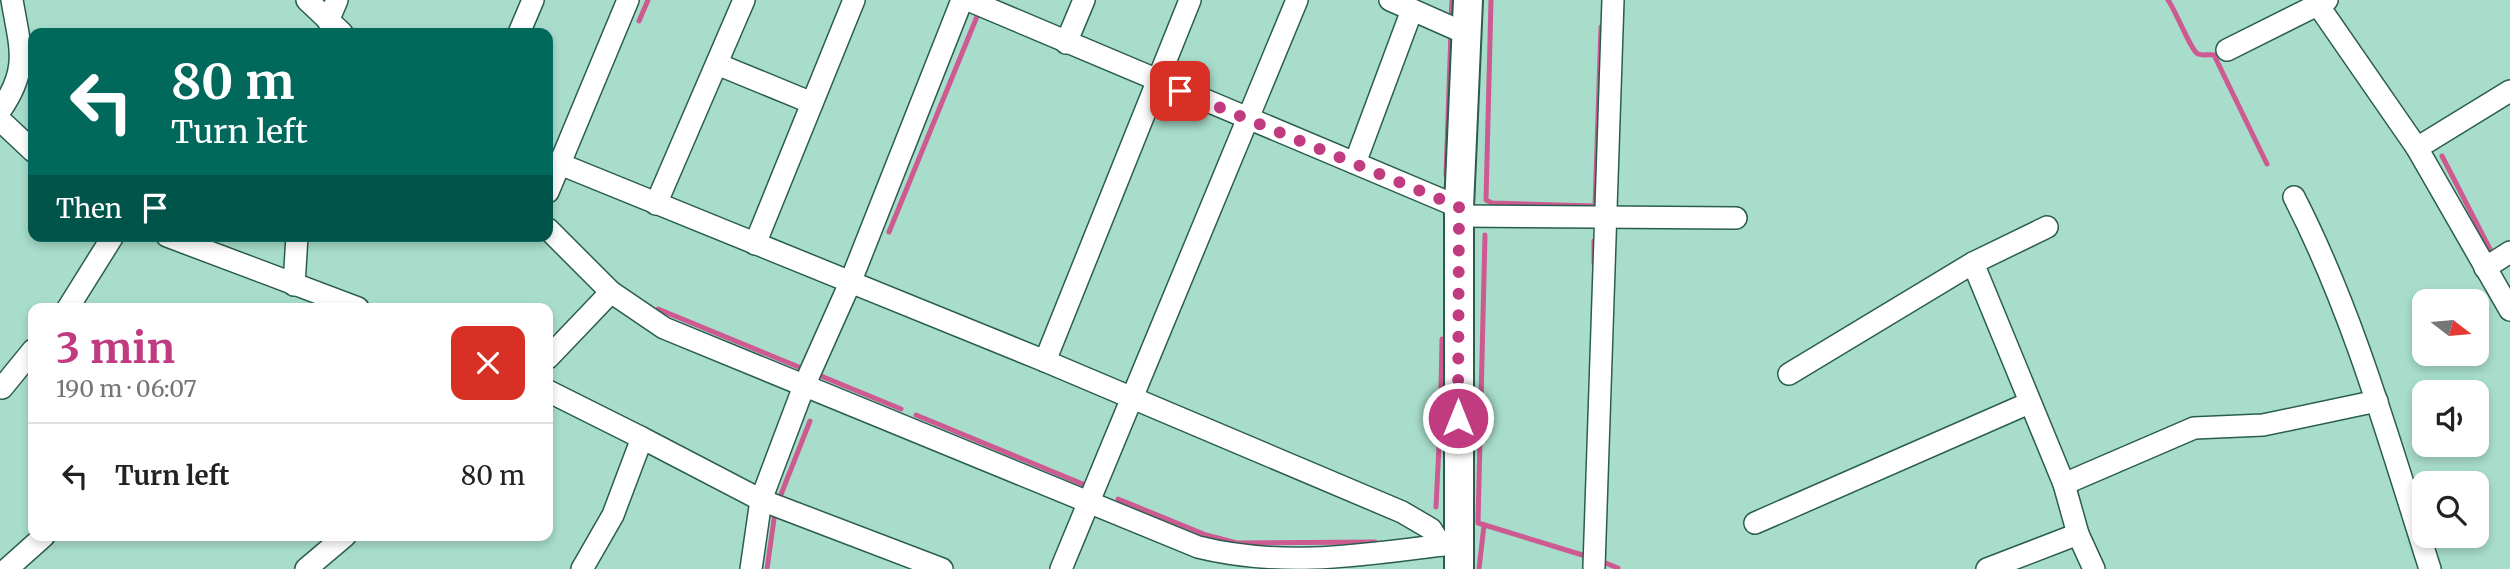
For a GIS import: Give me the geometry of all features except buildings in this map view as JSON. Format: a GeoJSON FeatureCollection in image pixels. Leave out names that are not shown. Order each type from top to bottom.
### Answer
{"type":"FeatureCollection","features":[{"type":"Feature","properties":{"kind":"main road"},"geometry":{"type":"LineString","coordinates":[[1453,552],[1459,211],[1468,0]]}},
{"type":"Feature","properties":{"kind":"street"},"geometry":{"type":"LineString","coordinates":[[0,111],[15,89],[21,70],[12,0]]}},
{"type":"Feature","properties":{"kind":"street"},"geometry":{"type":"LineString","coordinates":[[307,0],[335,27]]}},
{"type":"Feature","properties":{"kind":"street"},"geometry":{"type":"LineString","coordinates":[[335,27],[337,0]]}},
{"type":"Feature","properties":{"kind":"street"},"geometry":{"type":"LineString","coordinates":[[521,28],[533,0]]}},
{"type":"Feature","properties":{"kind":"street"},"geometry":{"type":"LineString","coordinates":[[553,180],[628,0]]}},
{"type":"Feature","properties":{"kind":"street"},"geometry":{"type":"LineString","coordinates":[[656,204],[744,0]]}},
{"type":"Feature","properties":{"kind":"street"},"geometry":{"type":"LineString","coordinates":[[755,244],[854,0]]}},
{"type":"Feature","properties":{"kind":"street"},"geometry":{"type":"LineString","coordinates":[[751,569],[761,500],[804,386],[850,283],[965,0],[1355,163],[1459,211],[1606,217],[1736,218]]}},
{"type":"Feature","properties":{"kind":"street"},"geometry":{"type":"LineString","coordinates":[[1066,43],[1084,0]]}},
{"type":"Feature","properties":{"kind":"street"},"geometry":{"type":"LineString","coordinates":[[1045,361],[1190,0]]}},
{"type":"Feature","properties":{"kind":"street"},"geometry":{"type":"LineString","coordinates":[[1061,569],[1135,398],[1297,0]]}},
{"type":"Feature","properties":{"kind":"street"},"geometry":{"type":"LineString","coordinates":[[1390,0],[1467,34]]}},
{"type":"Feature","properties":{"kind":"street"},"geometry":{"type":"LineString","coordinates":[[1594,568],[1613,0]]}},
{"type":"Feature","properties":{"kind":"street"},"geometry":{"type":"LineString","coordinates":[[2227,50],[2323,3],[2417,148],[2510,310]]}},
{"type":"Feature","properties":{"kind":"street"},"geometry":{"type":"LineString","coordinates":[[1355,163],[1412,10]]}},
{"type":"Feature","properties":{"kind":"street"},"geometry":{"type":"LineString","coordinates":[[717,64],[812,103]]}},
{"type":"Feature","properties":{"kind":"street"},"geometry":{"type":"LineString","coordinates":[[2417,148],[2510,91]]}},
{"type":"Feature","properties":{"kind":"street"},"geometry":{"type":"LineString","coordinates":[[0,120],[28,146]]}},
{"type":"Feature","properties":{"kind":"street"},"geometry":{"type":"LineString","coordinates":[[560,164],[1135,398],[1402,512],[1431,529],[1453,552]]}},
{"type":"Feature","properties":{"kind":"street"},"geometry":{"type":"LineString","coordinates":[[2294,197],[2319,251],[2377,401],[2430,569]]}},
{"type":"Feature","properties":{"kind":"street"},"geometry":{"type":"LineString","coordinates":[[1789,374],[1973,263],[2046,227]]}},
{"type":"Feature","properties":{"kind":"street"},"geometry":{"type":"LineString","coordinates":[[553,234],[611,292],[664,328],[1198,547],[1237,557],[1304,565],[1453,552]]}},
{"type":"Feature","properties":{"kind":"street"},"geometry":{"type":"LineString","coordinates":[[71,303],[109,242]]}},
{"type":"Feature","properties":{"kind":"street"},"geometry":{"type":"LineString","coordinates":[[183,242],[294,285],[313,301]]}},
{"type":"Feature","properties":{"kind":"street"},"geometry":{"type":"LineString","coordinates":[[294,285],[297,242]]}},
{"type":"Feature","properties":{"kind":"street"},"geometry":{"type":"LineString","coordinates":[[2484,268],[2510,252]]}},
{"type":"Feature","properties":{"kind":"street"},"geometry":{"type":"LineString","coordinates":[[1973,263],[2064,484],[2078,534],[2094,569]]}},
{"type":"Feature","properties":{"kind":"street"},"geometry":{"type":"LineString","coordinates":[[553,353],[611,292]]}},
{"type":"Feature","properties":{"kind":"street"},"geometry":{"type":"LineString","coordinates":[[2,388],[28,356]]}},
{"type":"Feature","properties":{"kind":"street"},"geometry":{"type":"LineString","coordinates":[[553,394],[761,500],[942,569]]}},
{"type":"Feature","properties":{"kind":"street"},"geometry":{"type":"LineString","coordinates":[[2064,484],[2194,428],[2263,425],[2377,401]]}},
{"type":"Feature","properties":{"kind":"street"},"geometry":{"type":"LineString","coordinates":[[1755,523],[2029,403]]}},
{"type":"Feature","properties":{"kind":"street"},"geometry":{"type":"LineString","coordinates":[[582,569],[613,514],[642,438]]}},
{"type":"Feature","properties":{"kind":"street"},"geometry":{"type":"LineString","coordinates":[[1987,569],[2078,534]]}},
{"type":"Feature","properties":{"kind":"street"},"geometry":{"type":"LineString","coordinates":[[7,569],[38,541]]}},
{"type":"Feature","properties":{"kind":"street"},"geometry":{"type":"LineString","coordinates":[[306,569],[339,541]]}},
{"type":"Feature","properties":{"kind":"waterway"},"geometry":{"type":"LineString","coordinates":[[639,21],[648,0]]}},
{"type":"Feature","properties":{"kind":"waterway"},"geometry":{"type":"LineString","coordinates":[[1451,21],[1452,0]]}},
{"type":"Feature","properties":{"kind":"waterway"},"geometry":{"type":"LineString","coordinates":[[1491,0],[1486,200],[1492,203],[1594,206]]}},
{"type":"Feature","properties":{"kind":"waterway"},"geometry":{"type":"LineString","coordinates":[[2168,0],[2195,51],[2200,55],[2214,55],[2267,164]]}},
{"type":"Feature","properties":{"kind":"waterway"},"geometry":{"type":"LineString","coordinates":[[889,232],[978,14]]}},
{"type":"Feature","properties":{"kind":"waterway"},"geometry":{"type":"LineString","coordinates":[[1595,207],[1601,27]]}},
{"type":"Feature","properties":{"kind":"waterway"},"geometry":{"type":"LineString","coordinates":[[1446,175],[1451,31]]}},
{"type":"Feature","properties":{"kind":"waterway"},"geometry":{"type":"LineString","coordinates":[[2442,156],[2494,257]]}},
{"type":"Feature","properties":{"kind":"waterway"},"geometry":{"type":"LineString","coordinates":[[1485,235],[1478,523],[1589,557]]}},
{"type":"Feature","properties":{"kind":"waterway"},"geometry":{"type":"LineString","coordinates":[[1594,241],[1594,263]]}},
{"type":"Feature","properties":{"kind":"waterway"},"geometry":{"type":"LineString","coordinates":[[658,309],[806,370]]}},
{"type":"Feature","properties":{"kind":"waterway"},"geometry":{"type":"LineString","coordinates":[[1441,388],[1442,339]]}},
{"type":"Feature","properties":{"kind":"waterway"},"geometry":{"type":"LineString","coordinates":[[821,376],[901,409]]}},
{"type":"Feature","properties":{"kind":"waterway"},"geometry":{"type":"LineString","coordinates":[[916,415],[1090,487]]}},
{"type":"Feature","properties":{"kind":"waterway"},"geometry":{"type":"LineString","coordinates":[[778,502],[810,421]]}},
{"type":"Feature","properties":{"kind":"waterway"},"geometry":{"type":"LineString","coordinates":[[1436,507],[1439,445]]}},
{"type":"Feature","properties":{"kind":"waterway"},"geometry":{"type":"LineString","coordinates":[[1118,499],[1206,535],[1237,543],[1375,542]]}},
{"type":"Feature","properties":{"kind":"waterway"},"geometry":{"type":"LineString","coordinates":[[767,569],[775,512]]}},
{"type":"Feature","properties":{"kind":"waterway"},"geometry":{"type":"LineString","coordinates":[[1479,569],[1484,525]]}},
{"type":"Feature","properties":{"kind":"waterway"},"geometry":{"type":"LineString","coordinates":[[1598,560],[1618,568]]}},
{"type":"Feature","properties":{"kind":"route"},"geometry":{"type":"LineString","coordinates":[[1180,91],[1459,207],[1458,418]]}}]}
